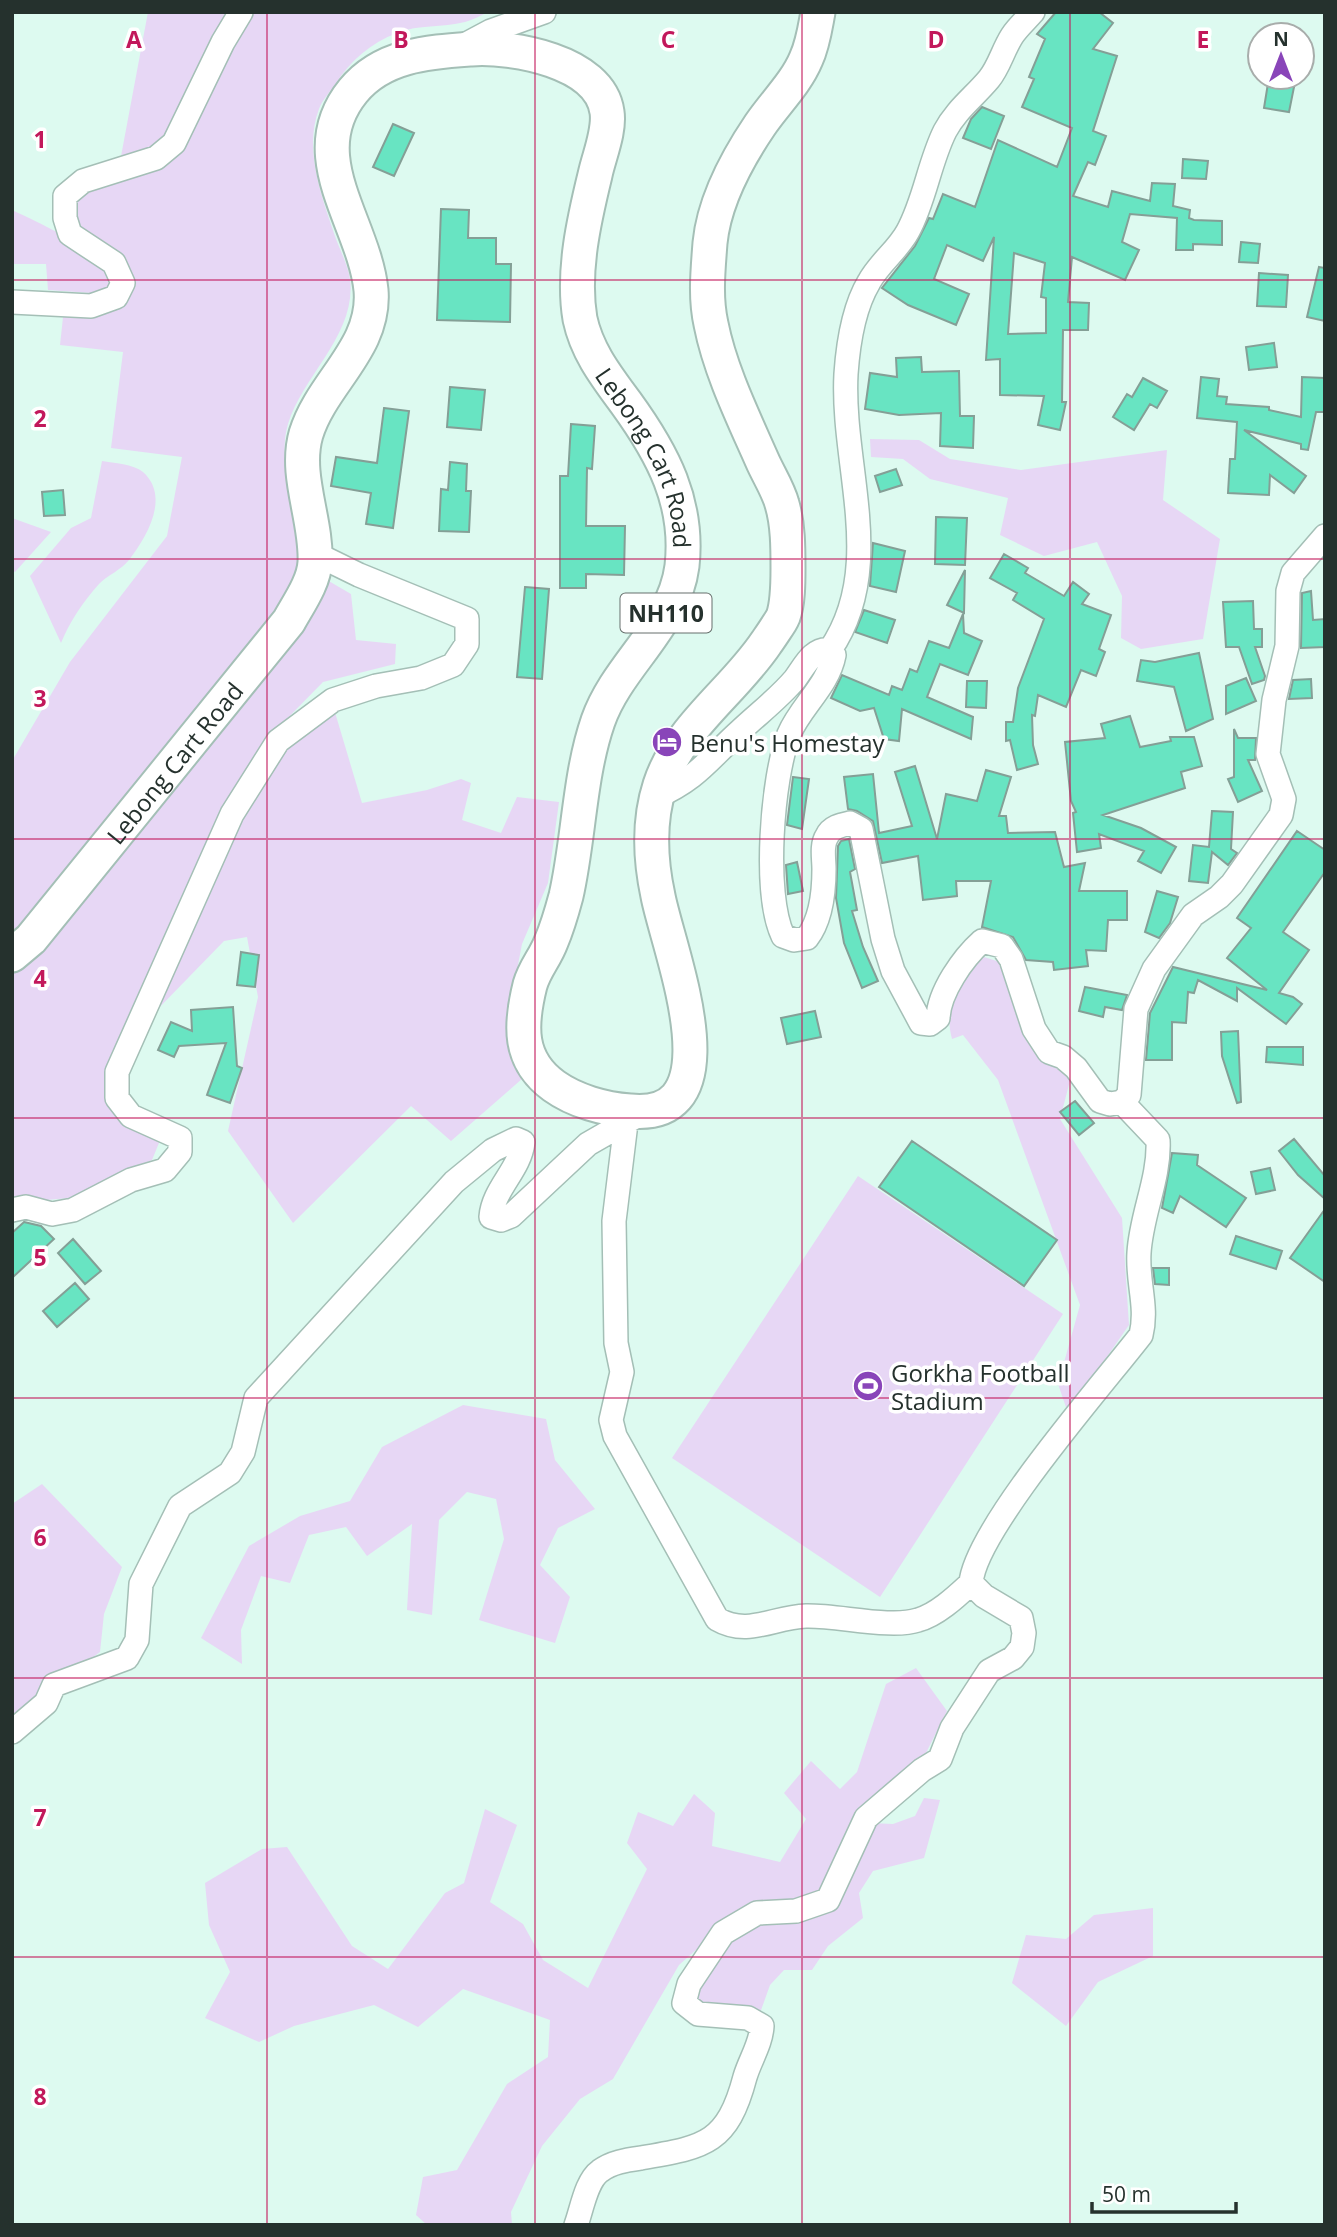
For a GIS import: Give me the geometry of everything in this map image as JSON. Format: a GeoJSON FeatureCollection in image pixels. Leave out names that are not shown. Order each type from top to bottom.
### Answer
{"type":"FeatureCollection","features":[{"type":"Feature","properties":{"kind":"highway"},"geometry":{"type":"LineString","coordinates":[[634,1118],[677,1095],[690,1070],[694,1044],[657,895],[649,838],[656,797],[663,774],[696,722],[755,659],[783,617],[788,582],[782,503],[725,367],[710,324],[707,289],[711,230],[728,182],[755,132],[804,66],[818,12]]}},
{"type":"Feature","properties":{"kind":"highway","name":"Lebong Cart Road"},"geometry":{"type":"LineString","coordinates":[[12,955],[32,939],[289,621],[315,570],[303,471],[304,438],[327,389],[363,341],[370,319],[371,288],[330,150],[338,117],[354,89],[380,68],[407,57],[485,48],[550,58],[576,71],[600,93],[609,116],[588,203],[578,262],[580,318],[594,359],[647,432],[674,483],[684,530],[681,578],[663,623],[617,680],[598,723],[565,897],[549,950],[535,968],[524,1010],[523,1037],[528,1060],[548,1082],[573,1097],[634,1118]]}},
{"type":"Feature","properties":{"kind":"street"},"geometry":{"type":"LineString","coordinates":[[12,302],[91,306],[117,297],[123,283],[114,263],[70,234],[65,218],[65,196],[83,181],[156,158],[174,143],[223,42],[241,12]]}},
{"type":"Feature","properties":{"kind":"street"},"geometry":{"type":"LineString","coordinates":[[455,50],[491,30],[544,12]]}},
{"type":"Feature","properties":{"kind":"street"},"geometry":{"type":"LineString","coordinates":[[830,650],[841,634],[856,590],[860,538],[847,426],[846,374],[853,328],[869,282],[907,233],[930,180],[944,132],[963,104],[990,77],[1012,35],[1032,12]]}},
{"type":"Feature","properties":{"kind":"street"},"geometry":{"type":"LineString","coordinates":[[656,797],[685,784],[793,681],[811,657],[824,649],[830,650],[834,655],[831,670],[790,733],[783,757],[772,838],[772,875],[777,924],[783,936],[794,940],[807,938],[816,927],[824,880],[824,844],[827,834],[837,826],[850,823],[861,830],[883,939],[893,971],[921,1023],[930,1024],[938,1018],[939,1005],[972,950],[982,941],[991,941],[1002,946],[1011,960],[1034,1029],[1049,1052],[1063,1057],[1076,1068],[1100,1101],[1110,1104],[1122,1102],[1129,1095],[1136,1009],[1154,969],[1193,915],[1232,884],[1281,816],[1283,799],[1268,754],[1273,700],[1287,646],[1288,591],[1293,573],[1325,536]]}},
{"type":"Feature","properties":{"kind":"street"},"geometry":{"type":"LineString","coordinates":[[12,1210],[26,1208],[52,1214],[73,1210],[131,1180],[165,1170],[180,1152],[180,1138],[131,1116],[117,1098],[117,1072],[232,814],[278,741],[333,700],[376,686],[421,678],[453,665],[467,644],[467,620],[359,575],[314,552]]}},
{"type":"Feature","properties":{"kind":"street"},"geometry":{"type":"LineString","coordinates":[[634,1118],[614,1221],[616,1343],[622,1372],[611,1420],[615,1436],[717,1619],[731,1627],[751,1627],[792,1617],[822,1616],[893,1623],[918,1620],[961,1593],[971,1583],[978,1553],[1004,1514],[1141,1335],[1146,1315],[1139,1254],[1159,1159],[1158,1140],[1122,1102]]}},
{"type":"Feature","properties":{"kind":"street"},"geometry":{"type":"LineString","coordinates":[[12,1732],[46,1703],[54,1685],[127,1658],[137,1640],[141,1584],[180,1506],[230,1473],[243,1451],[256,1398],[454,1182],[493,1150],[516,1139],[523,1142],[522,1154],[492,1206],[491,1217],[501,1220],[511,1216],[589,1144],[634,1118]]}},
{"type":"Feature","properties":{"kind":"street"},"geometry":{"type":"LineString","coordinates":[[576,2225],[597,2172],[612,2164],[707,2144],[727,2124],[741,2091],[751,2056],[761,2038],[762,2026],[748,2018],[698,2014],[684,2003],[690,1984],[723,1933],[757,1913],[796,1911],[828,1900],[866,1818],[922,1770],[940,1759],[952,1728],[989,1671],[1013,1658],[1022,1647],[1024,1633],[1021,1618],[985,1596],[971,1583]]}},
{"type":"Feature","properties":{"kind":"shaded area"},"geometry":{"type":"Polygon","coordinates":[[[148,12],[235,12],[171,141],[119,167],[148,12]]]}},
{"type":"Feature","properties":{"kind":"shaded area"},"geometry":{"type":"Polygon","coordinates":[[[249,12],[489,12],[465,22],[405,30],[379,42],[362,53],[348,67],[320,106],[313,141],[314,158],[326,208],[349,274],[350,299],[337,336],[305,388],[288,424],[285,458],[299,544],[298,568],[293,582],[277,615],[12,945],[12,761],[70,662],[167,536],[182,457],[111,448],[123,352],[60,345],[64,308],[127,283],[73,232],[68,197],[163,160],[249,12]]]}},
{"type":"Feature","properties":{"kind":"shaded area"},"geometry":{"type":"Polygon","coordinates":[[[12,210],[56,232],[91,256],[115,281],[105,294],[48,290],[46,264],[12,264],[12,210]]]}},
{"type":"Feature","properties":{"kind":"shaded area"},"geometry":{"type":"Polygon","coordinates":[[[870,439],[919,440],[950,459],[1021,470],[1167,450],[1163,500],[1220,539],[1203,639],[1141,649],[1121,638],[1122,596],[1097,542],[1044,556],[1000,535],[1008,498],[930,479],[903,459],[871,457],[870,439]]]}},
{"type":"Feature","properties":{"kind":"shaded area"},"geometry":{"type":"Polygon","coordinates":[[[102,461],[129,466],[143,472],[155,493],[153,517],[136,551],[126,564],[93,591],[73,619],[61,643],[30,576],[71,528],[91,518],[102,461]]]}},
{"type":"Feature","properties":{"kind":"shaded area"},"geometry":{"type":"Polygon","coordinates":[[[12,518],[51,532],[15,572],[12,570],[12,518]]]}},
{"type":"Feature","properties":{"kind":"shaded area"},"geometry":{"type":"Polygon","coordinates":[[[327,580],[351,594],[356,640],[396,644],[395,664],[323,682],[273,733],[113,1055],[105,1083],[115,1112],[161,1138],[152,1160],[69,1198],[12,1203],[12,968],[327,580]]]}},
{"type":"Feature","properties":{"kind":"shaded area"},"geometry":{"type":"Polygon","coordinates":[[[334,709],[362,803],[427,790],[461,779],[471,783],[462,820],[501,833],[517,797],[559,802],[548,883],[522,944],[508,1017],[509,1050],[523,1078],[451,1141],[411,1106],[293,1223],[228,1131],[258,997],[247,937],[224,941],[153,1014],[203,908],[239,820],[283,745],[334,709]]]}},
{"type":"Feature","properties":{"kind":"shaded area"},"geometry":{"type":"Polygon","coordinates":[[[984,957],[1003,963],[1033,1048],[1071,1077],[1060,1119],[1122,1218],[1129,1325],[1068,1413],[1058,1384],[1080,1305],[998,1080],[963,1035],[952,1039],[951,1004],[967,974],[984,957]]]}},
{"type":"Feature","properties":{"kind":"shaded area","name":"Gorkha Football Stadium"},"geometry":{"type":"Polygon","coordinates":[[[858,1176],[1063,1314],[880,1597],[672,1458],[858,1176]]]}},
{"type":"Feature","properties":{"kind":"shaded area"},"geometry":{"type":"Polygon","coordinates":[[[463,1405],[546,1419],[555,1460],[595,1509],[558,1528],[540,1565],[570,1597],[555,1643],[479,1620],[504,1539],[496,1499],[467,1492],[439,1520],[432,1615],[407,1610],[412,1524],[367,1556],[346,1527],[309,1535],[290,1583],[261,1576],[241,1630],[242,1664],[201,1638],[249,1546],[300,1516],[350,1501],[382,1447],[463,1405]]]}},
{"type":"Feature","properties":{"kind":"shaded area"},"geometry":{"type":"Polygon","coordinates":[[[42,1484],[122,1567],[104,1614],[100,1652],[12,1718],[12,1504],[42,1484]]]}},
{"type":"Feature","properties":{"kind":"shaded area"},"geometry":{"type":"Polygon","coordinates":[[[916,1668],[947,1711],[922,1761],[823,1895],[715,1933],[679,1965],[613,2079],[580,2099],[542,2146],[511,2212],[512,2225],[427,2225],[416,2215],[423,2177],[457,2170],[507,2084],[548,2057],[550,2020],[463,1989],[418,2027],[374,2005],[294,2026],[259,2042],[205,2018],[230,1972],[209,1925],[205,1883],[262,1849],[287,1847],[352,1946],[388,1969],[445,1893],[464,1883],[485,1809],[517,1825],[490,1902],[523,1924],[543,1960],[588,1988],[647,1869],[627,1843],[638,1812],[673,1826],[694,1794],[715,1813],[712,1846],[780,1862],[806,1819],[784,1793],[811,1761],[840,1789],[857,1772],[886,1684],[916,1668]]]}},
{"type":"Feature","properties":{"kind":"shaded area"},"geometry":{"type":"Polygon","coordinates":[[[924,1798],[940,1800],[924,1858],[873,1871],[859,1893],[863,1918],[828,1946],[812,1970],[784,1970],[770,1985],[760,2013],[698,2005],[695,1993],[726,1942],[749,1927],[804,1915],[871,1823],[893,1824],[915,1816],[924,1798]]]}},
{"type":"Feature","properties":{"kind":"shaded area"},"geometry":{"type":"Polygon","coordinates":[[[1153,1908],[1153,1956],[1098,1982],[1066,2026],[1012,1983],[1026,1935],[1066,1939],[1094,1915],[1153,1908]]]}},
{"type":"Feature","properties":{"kind":"building"},"geometry":{"type":"Polygon","coordinates":[[[1056,12],[1099,12],[1113,23],[1093,49],[1117,56],[1093,131],[1106,136],[1095,165],[1088,162],[1073,196],[1108,207],[1112,191],[1150,201],[1152,183],[1175,184],[1173,206],[1190,210],[1189,218],[1194,220],[1222,221],[1222,245],[1193,244],[1193,250],[1176,250],[1177,218],[1130,214],[1122,242],[1139,250],[1125,280],[1072,257],[1068,302],[1089,303],[1088,330],[1063,330],[1062,402],[1066,402],[1060,430],[1038,425],[1044,396],[1000,395],[1000,359],[986,360],[994,237],[983,261],[947,245],[934,279],[969,294],[956,325],[908,305],[882,288],[915,246],[929,218],[933,219],[943,194],[975,207],[998,140],[1057,167],[1072,128],[1022,107],[1034,79],[1029,77],[1045,39],[1037,34],[1056,12]],[[1014,253],[1008,334],[1046,333],[1046,298],[1041,297],[1045,263],[1014,253]]]}},
{"type":"Feature","properties":{"kind":"building"},"geometry":{"type":"Polygon","coordinates":[[[1267,91],[1293,91],[1289,112],[1264,108],[1267,91]]]}},
{"type":"Feature","properties":{"kind":"building"},"geometry":{"type":"Polygon","coordinates":[[[982,107],[1004,116],[991,149],[963,138],[971,119],[982,107]]]}},
{"type":"Feature","properties":{"kind":"building"},"geometry":{"type":"Polygon","coordinates":[[[393,124],[414,133],[394,176],[373,167],[393,124]]]}},
{"type":"Feature","properties":{"kind":"building"},"geometry":{"type":"Polygon","coordinates":[[[1183,159],[1208,161],[1206,179],[1182,178],[1183,159]]]}},
{"type":"Feature","properties":{"kind":"building"},"geometry":{"type":"Polygon","coordinates":[[[441,209],[469,210],[468,238],[496,238],[496,264],[511,264],[510,322],[437,320],[441,209]]]}},
{"type":"Feature","properties":{"kind":"building"},"geometry":{"type":"Polygon","coordinates":[[[1241,242],[1260,244],[1258,263],[1239,262],[1241,242]]]}},
{"type":"Feature","properties":{"kind":"building"},"geometry":{"type":"Polygon","coordinates":[[[1319,267],[1325,268],[1325,321],[1307,317],[1319,267]]]}},
{"type":"Feature","properties":{"kind":"building"},"geometry":{"type":"Polygon","coordinates":[[[1259,273],[1288,275],[1286,307],[1257,306],[1259,273]]]}},
{"type":"Feature","properties":{"kind":"building"},"geometry":{"type":"Polygon","coordinates":[[[1274,343],[1277,367],[1249,370],[1246,347],[1274,343]]]}},
{"type":"Feature","properties":{"kind":"building"},"geometry":{"type":"Polygon","coordinates":[[[921,357],[922,372],[959,371],[960,416],[974,416],[973,448],[940,446],[941,413],[899,415],[865,409],[870,373],[897,377],[896,358],[921,357]]]}},
{"type":"Feature","properties":{"kind":"building"},"geometry":{"type":"Polygon","coordinates":[[[1201,377],[1219,379],[1217,396],[1227,397],[1226,404],[1269,407],[1269,410],[1301,417],[1302,377],[1325,378],[1325,412],[1316,412],[1308,450],[1301,449],[1301,444],[1244,430],[1306,476],[1294,493],[1270,475],[1269,495],[1228,493],[1230,459],[1235,459],[1237,422],[1197,418],[1201,377]]]}},
{"type":"Feature","properties":{"kind":"building"},"geometry":{"type":"Polygon","coordinates":[[[1143,378],[1167,391],[1157,408],[1150,404],[1134,430],[1113,417],[1127,394],[1132,397],[1143,378]]]}},
{"type":"Feature","properties":{"kind":"building"},"geometry":{"type":"Polygon","coordinates":[[[450,387],[485,390],[481,430],[447,427],[450,387]]]}},
{"type":"Feature","properties":{"kind":"building"},"geometry":{"type":"Polygon","coordinates":[[[384,408],[409,411],[393,528],[366,524],[371,493],[331,486],[336,457],[377,463],[384,408]]]}},
{"type":"Feature","properties":{"kind":"building"},"geometry":{"type":"Polygon","coordinates":[[[571,424],[595,426],[592,469],[587,468],[586,526],[625,526],[624,575],[586,574],[586,588],[560,588],[560,476],[568,476],[571,424]]]}},
{"type":"Feature","properties":{"kind":"building"},"geometry":{"type":"Polygon","coordinates":[[[450,462],[467,464],[466,491],[471,491],[469,532],[439,531],[441,489],[448,490],[450,462]]]}},
{"type":"Feature","properties":{"kind":"building"},"geometry":{"type":"Polygon","coordinates":[[[896,469],[902,485],[880,492],[875,476],[896,469]]]}},
{"type":"Feature","properties":{"kind":"building"},"geometry":{"type":"Polygon","coordinates":[[[63,490],[65,515],[44,516],[42,492],[63,490]]]}},
{"type":"Feature","properties":{"kind":"building"},"geometry":{"type":"Polygon","coordinates":[[[936,517],[967,518],[965,565],[935,564],[936,517]]]}},
{"type":"Feature","properties":{"kind":"building"},"geometry":{"type":"Polygon","coordinates":[[[873,543],[905,551],[896,592],[870,586],[873,543]]]}},
{"type":"Feature","properties":{"kind":"building"},"geometry":{"type":"Polygon","coordinates":[[[1004,554],[1028,568],[1025,573],[1064,596],[1073,582],[1089,594],[1082,604],[1111,615],[1099,649],[1105,652],[1096,676],[1081,670],[1066,707],[1038,695],[1035,716],[1032,715],[1033,745],[1038,764],[1017,770],[1010,740],[1006,741],[1006,722],[1013,722],[1018,688],[1044,619],[1013,600],[1017,593],[990,578],[1004,554]]]}},
{"type":"Feature","properties":{"kind":"building"},"geometry":{"type":"Polygon","coordinates":[[[965,570],[964,613],[947,605],[965,570]]]}},
{"type":"Feature","properties":{"kind":"building"},"geometry":{"type":"Polygon","coordinates":[[[525,587],[549,589],[542,679],[517,677],[525,587]]]}},
{"type":"Feature","properties":{"kind":"building"},"geometry":{"type":"Polygon","coordinates":[[[1311,591],[1313,620],[1325,619],[1325,647],[1301,648],[1302,593],[1311,591]]]}},
{"type":"Feature","properties":{"kind":"building"},"geometry":{"type":"Polygon","coordinates":[[[1253,601],[1254,629],[1262,629],[1262,647],[1255,647],[1265,676],[1264,680],[1252,684],[1239,647],[1226,647],[1223,602],[1253,601]]]}},
{"type":"Feature","properties":{"kind":"building"},"geometry":{"type":"Polygon","coordinates":[[[864,610],[895,620],[887,643],[855,632],[864,610]]]}},
{"type":"Feature","properties":{"kind":"building"},"geometry":{"type":"Polygon","coordinates":[[[963,614],[964,633],[982,641],[968,675],[940,664],[927,697],[973,717],[971,739],[902,709],[899,741],[884,739],[874,708],[860,711],[831,698],[842,675],[889,695],[892,686],[902,690],[910,669],[917,672],[929,641],[949,648],[963,614]]]}},
{"type":"Feature","properties":{"kind":"building"},"geometry":{"type":"Polygon","coordinates":[[[1199,653],[1213,719],[1186,731],[1174,687],[1137,681],[1141,660],[1155,662],[1199,653]]]}},
{"type":"Feature","properties":{"kind":"building"},"geometry":{"type":"Polygon","coordinates":[[[1246,678],[1256,701],[1226,714],[1226,686],[1246,678]]]}},
{"type":"Feature","properties":{"kind":"building"},"geometry":{"type":"Polygon","coordinates":[[[1311,679],[1312,698],[1289,699],[1293,680],[1311,679]]]}},
{"type":"Feature","properties":{"kind":"building"},"geometry":{"type":"Polygon","coordinates":[[[967,681],[987,681],[986,708],[966,707],[967,681]]]}},
{"type":"Feature","properties":{"kind":"building"},"geometry":{"type":"Polygon","coordinates":[[[1130,716],[1140,747],[1171,741],[1170,737],[1194,737],[1202,766],[1181,772],[1185,788],[1103,815],[1141,828],[1176,847],[1161,873],[1138,861],[1144,851],[1099,834],[1101,848],[1077,852],[1073,813],[1076,812],[1071,801],[1065,742],[1105,738],[1101,724],[1130,716]]]}},
{"type":"Feature","properties":{"kind":"building"},"geometry":{"type":"Polygon","coordinates":[[[1234,729],[1238,738],[1256,738],[1255,760],[1248,760],[1262,791],[1238,802],[1228,779],[1234,777],[1234,729]]]}},
{"type":"Feature","properties":{"kind":"building"},"geometry":{"type":"Polygon","coordinates":[[[915,766],[937,839],[946,794],[977,801],[986,770],[1011,777],[999,816],[1006,816],[1008,833],[1055,832],[1064,867],[1085,863],[1079,891],[1127,891],[1127,920],[1108,920],[1106,951],[1086,950],[1088,966],[1054,970],[1053,962],[1026,960],[1013,937],[982,927],[991,881],[956,881],[957,896],[923,900],[918,856],[882,863],[873,821],[848,809],[844,777],[873,774],[879,833],[912,826],[895,772],[915,766]]]}},
{"type":"Feature","properties":{"kind":"building"},"geometry":{"type":"Polygon","coordinates":[[[793,777],[809,779],[802,829],[787,825],[793,777]]]}},
{"type":"Feature","properties":{"kind":"building"},"geometry":{"type":"Polygon","coordinates":[[[1212,811],[1233,812],[1231,849],[1237,853],[1228,865],[1212,852],[1208,883],[1189,881],[1193,845],[1209,847],[1212,811]]]}},
{"type":"Feature","properties":{"kind":"building"},"geometry":{"type":"Polygon","coordinates":[[[1297,831],[1325,850],[1325,872],[1283,932],[1309,950],[1279,993],[1293,997],[1302,1004],[1286,1024],[1237,988],[1237,1001],[1198,980],[1194,993],[1188,992],[1186,1023],[1172,1022],[1172,1060],[1146,1060],[1150,1013],[1173,967],[1267,990],[1227,958],[1251,928],[1237,918],[1297,831]]]}},
{"type":"Feature","properties":{"kind":"building"},"geometry":{"type":"Polygon","coordinates":[[[849,839],[855,869],[850,872],[857,910],[852,911],[863,947],[878,981],[862,988],[844,943],[836,898],[838,846],[841,841],[849,839]]]}},
{"type":"Feature","properties":{"kind":"building"},"geometry":{"type":"Polygon","coordinates":[[[797,862],[803,891],[788,894],[786,865],[797,862]]]}},
{"type":"Feature","properties":{"kind":"building"},"geometry":{"type":"Polygon","coordinates":[[[1157,891],[1178,897],[1170,923],[1159,938],[1145,932],[1157,891]]]}},
{"type":"Feature","properties":{"kind":"building"},"geometry":{"type":"Polygon","coordinates":[[[241,952],[259,955],[255,987],[237,985],[241,952]]]}},
{"type":"Feature","properties":{"kind":"building"},"geometry":{"type":"Polygon","coordinates":[[[1085,987],[1127,995],[1122,1010],[1105,1007],[1103,1017],[1079,1011],[1085,987]]]}},
{"type":"Feature","properties":{"kind":"building"},"geometry":{"type":"Polygon","coordinates":[[[233,1007],[237,1066],[242,1068],[230,1103],[207,1095],[226,1043],[179,1046],[174,1057],[158,1050],[171,1022],[192,1031],[191,1010],[233,1007]]]}},
{"type":"Feature","properties":{"kind":"building"},"geometry":{"type":"Polygon","coordinates":[[[815,1011],[821,1037],[787,1044],[781,1018],[815,1011]]]}},
{"type":"Feature","properties":{"kind":"building"},"geometry":{"type":"Polygon","coordinates":[[[1238,1031],[1241,1102],[1237,1103],[1222,1056],[1221,1032],[1238,1031]]]}},
{"type":"Feature","properties":{"kind":"building"},"geometry":{"type":"Polygon","coordinates":[[[1267,1047],[1303,1047],[1303,1065],[1266,1062],[1267,1047]]]}},
{"type":"Feature","properties":{"kind":"building"},"geometry":{"type":"Polygon","coordinates":[[[1075,1101],[1094,1123],[1079,1135],[1060,1112],[1075,1101]]]}},
{"type":"Feature","properties":{"kind":"building"},"geometry":{"type":"Polygon","coordinates":[[[1294,1139],[1325,1176],[1325,1199],[1298,1175],[1279,1151],[1294,1139]]]}},
{"type":"Feature","properties":{"kind":"building"},"geometry":{"type":"Polygon","coordinates":[[[912,1141],[1057,1240],[1024,1286],[879,1187],[912,1141]]]}},
{"type":"Feature","properties":{"kind":"building"},"geometry":{"type":"Polygon","coordinates":[[[1172,1153],[1198,1155],[1197,1165],[1246,1198],[1226,1227],[1180,1196],[1173,1213],[1162,1208],[1172,1153]]]}},
{"type":"Feature","properties":{"kind":"building"},"geometry":{"type":"Polygon","coordinates":[[[1270,1168],[1275,1190],[1256,1194],[1251,1172],[1270,1168]]]}},
{"type":"Feature","properties":{"kind":"building"},"geometry":{"type":"Polygon","coordinates":[[[1325,1209],[1325,1282],[1290,1258],[1325,1209]]]}},
{"type":"Feature","properties":{"kind":"building"},"geometry":{"type":"Polygon","coordinates":[[[24,1222],[41,1226],[54,1239],[12,1278],[12,1233],[24,1222]]]}},
{"type":"Feature","properties":{"kind":"building"},"geometry":{"type":"Polygon","coordinates":[[[1236,1236],[1282,1251],[1276,1269],[1230,1254],[1236,1236]]]}},
{"type":"Feature","properties":{"kind":"building"},"geometry":{"type":"Polygon","coordinates":[[[73,1239],[101,1271],[85,1284],[58,1253],[73,1239]]]}},
{"type":"Feature","properties":{"kind":"building"},"geometry":{"type":"Polygon","coordinates":[[[1153,1268],[1169,1268],[1169,1285],[1155,1284],[1153,1268]]]}},
{"type":"Feature","properties":{"kind":"building"},"geometry":{"type":"Polygon","coordinates":[[[75,1283],[89,1299],[57,1327],[43,1311],[75,1283]]]}},
{"type":"Feature","properties":{"kind":"place","name":"Benu's Homestay"},"geometry":{"type":"Point","coordinates":[667,742]}},
{"type":"Feature","properties":{"kind":"place","name":"Gorkha Football Stadium"},"geometry":{"type":"Point","coordinates":[868,1386]}}]}
